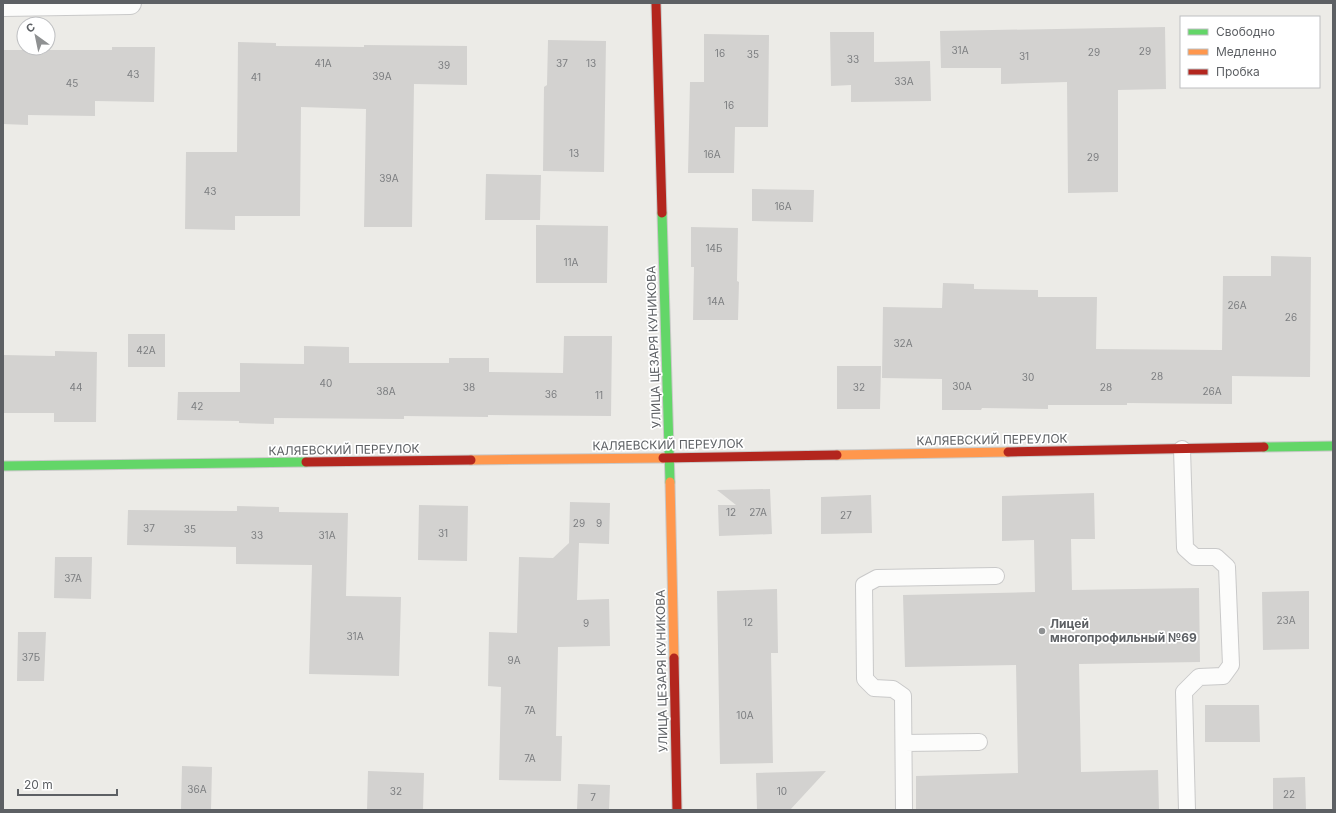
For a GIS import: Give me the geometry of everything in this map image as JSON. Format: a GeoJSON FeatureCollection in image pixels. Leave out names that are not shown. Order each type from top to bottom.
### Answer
{"type":"FeatureCollection","features":[{"type":"Feature","properties":{"kind":"street"},"geometry":{"type":"LineString","coordinates":[[3,5],[130,3]]}},
{"type":"Feature","properties":{"kind":"street","name":"УЛИЦА ЦЕЗАРЯ КУНИКОВА"},"geometry":{"type":"LineString","coordinates":[[656,3],[677,810]]}},
{"type":"Feature","properties":{"kind":"street","name":"КАЛЯЕВСКИЙ ПЕРЕУЛОК"},"geometry":{"type":"LineString","coordinates":[[3,466],[669,458],[1333,446]]}},
{"type":"Feature","properties":{"kind":"lane"},"geometry":{"type":"LineString","coordinates":[[1182,448],[1185,548],[1195,557],[1216,557],[1227,567],[1230,665],[1223,676],[1199,677],[1184,692],[1187,810]]}},
{"type":"Feature","properties":{"kind":"lane"},"geometry":{"type":"LineString","coordinates":[[904,810],[903,696],[893,689],[874,688],[865,679],[864,586],[877,578],[996,576]]}},
{"type":"Feature","properties":{"kind":"lane"},"geometry":{"type":"LineString","coordinates":[[904,743],[979,742]]}},
{"type":"Feature","properties":{"kind":"building"},"geometry":{"type":"Polygon","coordinates":[[[1165,27],[1166,89],[1118,90],[1118,192],[1068,193],[1067,82],[1001,84],[1001,68],[941,68],[940,31],[1165,27]]]}},
{"type":"Feature","properties":{"kind":"building"},"geometry":{"type":"Polygon","coordinates":[[[830,32],[874,32],[874,62],[930,61],[931,101],[851,102],[851,85],[831,86],[830,32]]]}},
{"type":"Feature","properties":{"kind":"building"},"geometry":{"type":"Polygon","coordinates":[[[704,34],[769,35],[768,127],[735,127],[734,173],[688,173],[690,82],[704,82],[704,34]]]}},
{"type":"Feature","properties":{"kind":"building"},"geometry":{"type":"Polygon","coordinates":[[[548,40],[606,41],[604,172],[543,171],[544,87],[547,85],[548,40]]]}},
{"type":"Feature","properties":{"kind":"building"},"geometry":{"type":"Polygon","coordinates":[[[238,42],[276,43],[276,46],[467,46],[467,85],[414,84],[412,227],[364,227],[366,109],[301,107],[300,216],[235,216],[235,230],[185,229],[186,152],[237,152],[238,42]]]}},
{"type":"Feature","properties":{"kind":"building"},"geometry":{"type":"Polygon","coordinates":[[[112,47],[155,47],[154,102],[95,101],[95,116],[28,115],[28,125],[3,124],[3,50],[16,50],[16,56],[56,56],[56,50],[112,50],[112,47]]]}},
{"type":"Feature","properties":{"kind":"building"},"geometry":{"type":"Polygon","coordinates":[[[486,174],[541,175],[540,220],[485,220],[486,174]]]}},
{"type":"Feature","properties":{"kind":"building"},"geometry":{"type":"Polygon","coordinates":[[[752,189],[814,190],[813,222],[752,221],[752,189]]]}},
{"type":"Feature","properties":{"kind":"building"},"geometry":{"type":"Polygon","coordinates":[[[536,225],[608,226],[607,283],[536,283],[536,225]]]}},
{"type":"Feature","properties":{"kind":"building"},"geometry":{"type":"Polygon","coordinates":[[[691,227],[738,228],[738,320],[693,320],[694,267],[691,267],[691,227]]]}},
{"type":"Feature","properties":{"kind":"building"},"geometry":{"type":"Polygon","coordinates":[[[1271,256],[1311,257],[1310,377],[1232,376],[1232,404],[1127,403],[1127,405],[1048,405],[1048,409],[982,408],[981,410],[942,410],[942,379],[882,378],[883,307],[942,308],[943,283],[974,284],[974,289],[1038,290],[1038,297],[1097,297],[1096,349],[1222,350],[1223,276],[1271,276],[1271,256]]]}},
{"type":"Feature","properties":{"kind":"building"},"geometry":{"type":"Polygon","coordinates":[[[128,334],[165,334],[165,367],[128,367],[128,334]]]}},
{"type":"Feature","properties":{"kind":"building"},"geometry":{"type":"Polygon","coordinates":[[[564,336],[612,336],[611,416],[404,416],[404,419],[274,418],[274,424],[239,423],[239,421],[177,420],[178,392],[240,392],[240,363],[304,364],[304,346],[349,347],[349,363],[449,363],[449,358],[489,358],[489,372],[563,373],[564,336]]]}},
{"type":"Feature","properties":{"kind":"building"},"geometry":{"type":"Polygon","coordinates":[[[55,351],[97,352],[96,422],[54,422],[54,413],[3,413],[3,355],[55,356],[55,351]]]}},
{"type":"Feature","properties":{"kind":"building"},"geometry":{"type":"Polygon","coordinates":[[[837,366],[881,366],[880,409],[837,409],[837,366]]]}},
{"type":"Feature","properties":{"kind":"building"},"geometry":{"type":"Polygon","coordinates":[[[770,489],[772,534],[719,536],[718,505],[736,505],[717,490],[770,489]]]}},
{"type":"Feature","properties":{"kind":"building"},"geometry":{"type":"Polygon","coordinates":[[[1094,493],[1095,539],[1071,539],[1072,590],[1199,588],[1200,662],[1079,664],[1081,772],[1158,770],[1159,810],[916,810],[916,776],[1018,773],[1016,665],[905,667],[903,595],[1035,592],[1034,540],[1002,541],[1002,496],[1094,493]]]}},
{"type":"Feature","properties":{"kind":"building"},"geometry":{"type":"Polygon","coordinates":[[[871,495],[872,533],[821,534],[821,497],[871,495]]]}},
{"type":"Feature","properties":{"kind":"building"},"geometry":{"type":"Polygon","coordinates":[[[570,502],[610,503],[609,544],[579,543],[577,600],[609,599],[610,646],[558,647],[556,736],[562,736],[561,781],[499,780],[501,687],[488,686],[489,632],[517,633],[519,557],[553,558],[569,543],[570,502]]]}},
{"type":"Feature","properties":{"kind":"building"},"geometry":{"type":"Polygon","coordinates":[[[419,505],[468,506],[467,561],[418,560],[419,505]]]}},
{"type":"Feature","properties":{"kind":"building"},"geometry":{"type":"Polygon","coordinates":[[[237,506],[279,507],[279,512],[348,513],[346,596],[401,597],[399,676],[309,674],[312,565],[236,564],[236,547],[127,545],[128,510],[237,511],[237,506]]]}},
{"type":"Feature","properties":{"kind":"building"},"geometry":{"type":"Polygon","coordinates":[[[55,557],[92,557],[91,599],[54,598],[55,557]]]}},
{"type":"Feature","properties":{"kind":"building"},"geometry":{"type":"Polygon","coordinates":[[[777,589],[778,653],[771,653],[773,763],[720,764],[717,591],[777,589]]]}},
{"type":"Feature","properties":{"kind":"building"},"geometry":{"type":"Polygon","coordinates":[[[1309,591],[1309,649],[1263,650],[1262,592],[1309,591]]]}},
{"type":"Feature","properties":{"kind":"building"},"geometry":{"type":"Polygon","coordinates":[[[18,632],[46,632],[44,681],[17,681],[18,632]]]}},
{"type":"Feature","properties":{"kind":"building"},"geometry":{"type":"Polygon","coordinates":[[[1205,705],[1259,705],[1260,742],[1205,742],[1205,705]]]}},
{"type":"Feature","properties":{"kind":"building"},"geometry":{"type":"Polygon","coordinates":[[[182,766],[212,767],[211,810],[181,810],[182,766]]]}},
{"type":"Feature","properties":{"kind":"building"},"geometry":{"type":"Polygon","coordinates":[[[368,771],[424,773],[423,810],[367,810],[368,771]]]}},
{"type":"Feature","properties":{"kind":"building"},"geometry":{"type":"Polygon","coordinates":[[[826,771],[790,810],[757,810],[756,773],[826,771]]]}},
{"type":"Feature","properties":{"kind":"building"},"geometry":{"type":"Polygon","coordinates":[[[1305,777],[1306,810],[1273,810],[1273,778],[1305,777]]]}},
{"type":"Feature","properties":{"kind":"building"},"geometry":{"type":"Polygon","coordinates":[[[578,784],[610,785],[609,810],[577,810],[578,784]]]}},
{"type":"Feature","properties":{"kind":"traffic: fast"},"geometry":{"type":"LineString","coordinates":[[662,213],[670,482]]}},
{"type":"Feature","properties":{"kind":"traffic: fast"},"geometry":{"type":"LineString","coordinates":[[1264,447],[1333,446]]}},
{"type":"Feature","properties":{"kind":"traffic: fast"},"geometry":{"type":"LineString","coordinates":[[3,466],[306,462]]}},
{"type":"Feature","properties":{"kind":"traffic: slow"},"geometry":{"type":"LineString","coordinates":[[837,455],[1008,452]]}},
{"type":"Feature","properties":{"kind":"traffic: slow"},"geometry":{"type":"LineString","coordinates":[[471,460],[663,458]]}},
{"type":"Feature","properties":{"kind":"traffic: slow"},"geometry":{"type":"LineString","coordinates":[[670,482],[674,658]]}},
{"type":"Feature","properties":{"kind":"traffic: jam"},"geometry":{"type":"LineString","coordinates":[[656,3],[662,213]]}},
{"type":"Feature","properties":{"kind":"traffic: jam"},"geometry":{"type":"LineString","coordinates":[[1008,452],[1264,447]]}},
{"type":"Feature","properties":{"kind":"traffic: jam"},"geometry":{"type":"LineString","coordinates":[[663,458],[837,455]]}},
{"type":"Feature","properties":{"kind":"traffic: jam"},"geometry":{"type":"LineString","coordinates":[[306,462],[471,460]]}},
{"type":"Feature","properties":{"kind":"traffic: jam"},"geometry":{"type":"LineString","coordinates":[[674,658],[677,810]]}},
{"type":"Feature","properties":{"kind":"place","name":"Лицей многопрофильный №69"},"geometry":{"type":"Point","coordinates":[1042,631]}}]}
